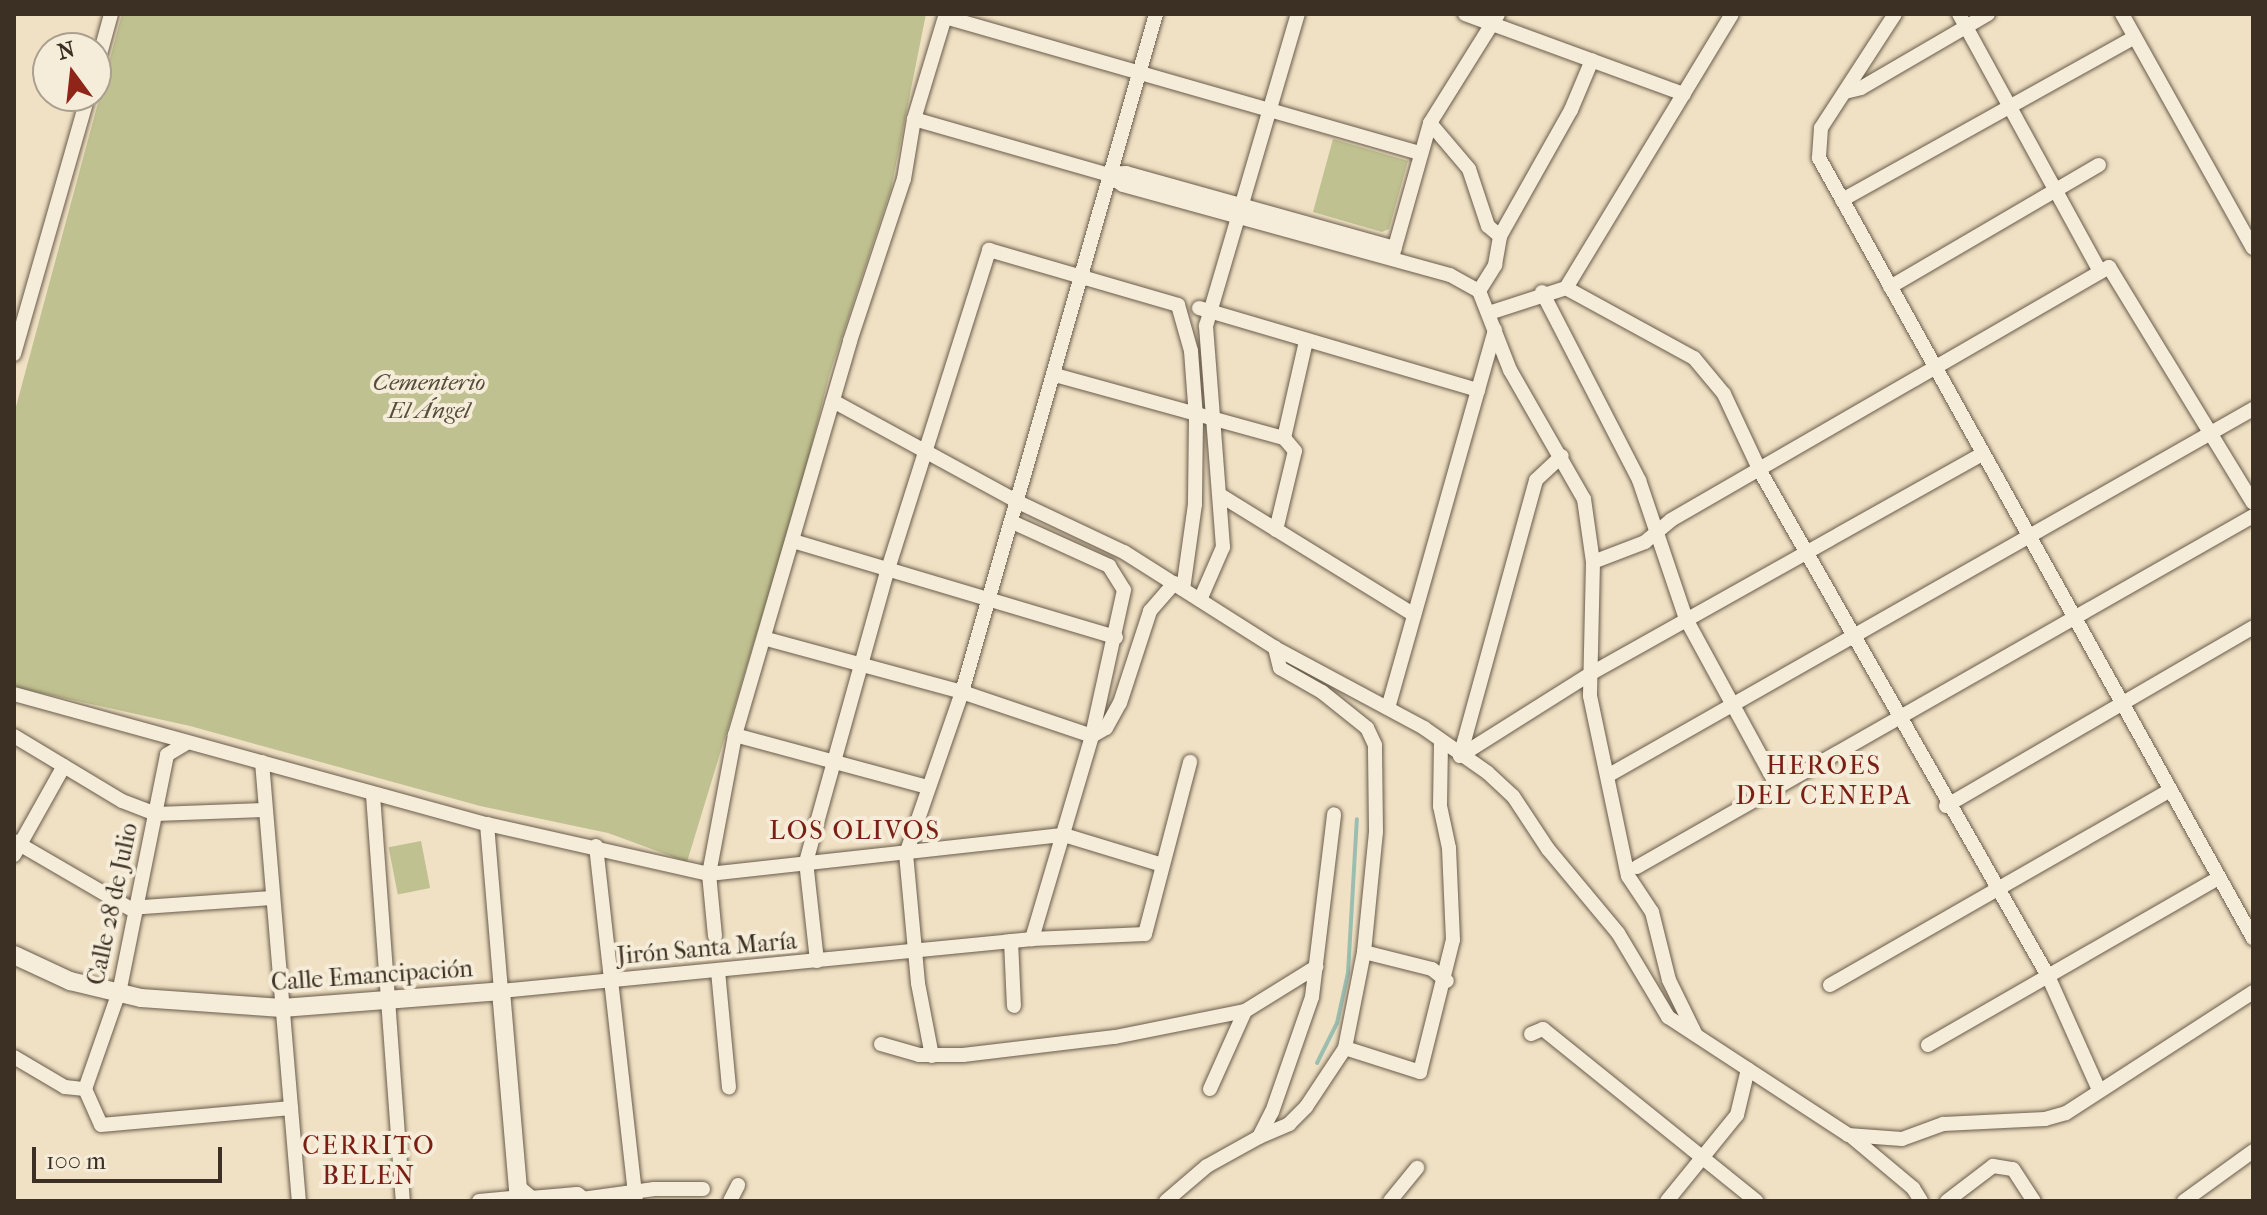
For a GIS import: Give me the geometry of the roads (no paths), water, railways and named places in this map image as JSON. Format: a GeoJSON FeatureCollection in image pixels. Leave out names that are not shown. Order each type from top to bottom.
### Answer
{"type":"FeatureCollection","features":[{"type":"Feature","properties":{"kind":"street"},"geometry":{"type":"LineString","coordinates":[[932,1056],[906,854],[962,692],[1055,375],[1106,174],[1156,14]]}},
{"type":"Feature","properties":{"kind":"street"},"geometry":{"type":"LineString","coordinates":[[1465,14],[1496,19],[1592,60],[1684,94]]}},
{"type":"Feature","properties":{"kind":"street"},"geometry":{"type":"LineString","coordinates":[[1566,288],[1732,14]]}},
{"type":"Feature","properties":{"kind":"street"},"geometry":{"type":"LineString","coordinates":[[1895,14],[1821,128],[1819,158],[2120,704],[2253,938]]}},
{"type":"Feature","properties":{"kind":"street"},"geometry":{"type":"LineString","coordinates":[[1845,92],[1861,88],[1962,20],[1988,14]]}},
{"type":"Feature","properties":{"kind":"street"},"geometry":{"type":"LineString","coordinates":[[2122,14],[2253,248]]}},
{"type":"Feature","properties":{"kind":"street"},"geometry":{"type":"LineString","coordinates":[[1198,599],[1223,547],[1205,310],[1273,112],[1295,15]]}},
{"type":"Feature","properties":{"kind":"street"},"geometry":{"type":"LineString","coordinates":[[715,936],[709,874],[735,735],[767,639],[833,401],[904,179],[914,119],[945,16],[1418,153]]}},
{"type":"Feature","properties":{"kind":"street"},"geometry":{"type":"LineString","coordinates":[[1393,255],[1418,153],[1430,123],[1496,19]]}},
{"type":"Feature","properties":{"kind":"street"},"geometry":{"type":"LineString","coordinates":[[1962,20],[2100,272]]}},
{"type":"Feature","properties":{"kind":"street"},"geometry":{"type":"LineString","coordinates":[[1842,200],[2135,37]]}},
{"type":"Feature","properties":{"kind":"street"},"geometry":{"type":"LineString","coordinates":[[1479,291],[1495,265],[1500,236],[1592,60]]}},
{"type":"Feature","properties":{"kind":"street"},"geometry":{"type":"LineString","coordinates":[[14,354],[83,112]]}},
{"type":"Feature","properties":{"kind":"street"},"geometry":{"type":"LineString","coordinates":[[914,119],[1106,174],[1123,185],[1241,211]]}},
{"type":"Feature","properties":{"kind":"street"},"geometry":{"type":"LineString","coordinates":[[1430,123],[1469,169],[1488,226],[1500,236]]}},
{"type":"Feature","properties":{"kind":"street"},"geometry":{"type":"LineString","coordinates":[[1890,287],[2099,165]]}},
{"type":"Feature","properties":{"kind":"street"},"geometry":{"type":"LineString","coordinates":[[1106,174],[1126,173],[1241,211],[1393,255],[1450,275],[1479,291],[1510,370],[1584,499],[1593,562],[1590,696],[1628,876],[1652,912],[1669,980],[1698,1039]]}},
{"type":"Feature","properties":{"kind":"street"},"geometry":{"type":"LineString","coordinates":[[767,639],[860,666],[962,692],[1092,736],[1106,728],[1120,703],[1150,611],[1179,586],[1195,504],[1198,418],[1191,351],[1178,305],[989,250],[888,569],[860,666],[832,761],[806,862],[817,961]]}},
{"type":"Feature","properties":{"kind":"street"},"geometry":{"type":"LineString","coordinates":[[1593,562],[1645,542],[1657,531],[2109,267],[2253,503]]}},
{"type":"Feature","properties":{"kind":"street"},"geometry":{"type":"LineString","coordinates":[[1489,313],[1542,292],[1566,288],[1694,358],[1724,394],[1760,471],[1808,550],[1946,806],[2048,976],[2099,1090]]}},
{"type":"Feature","properties":{"kind":"street"},"geometry":{"type":"LineString","coordinates":[[1542,292],[1639,480],[1686,619],[1778,788]]}},
{"type":"Feature","properties":{"kind":"street"},"geometry":{"type":"LineString","coordinates":[[1205,310],[1478,390]]}},
{"type":"Feature","properties":{"kind":"street"},"geometry":{"type":"LineString","coordinates":[[1388,708],[1495,330]]}},
{"type":"Feature","properties":{"kind":"street"},"geometry":{"type":"LineString","coordinates":[[1284,438],[1306,341]]}},
{"type":"Feature","properties":{"kind":"street"},"geometry":{"type":"LineString","coordinates":[[1055,375],[1215,423],[1284,438],[1295,451],[1276,530]]}},
{"type":"Feature","properties":{"kind":"street"},"geometry":{"type":"LineString","coordinates":[[833,401],[928,450],[1018,502],[1124,552],[1275,648],[1388,708],[1441,741],[1513,796],[1548,849],[1618,933],[1668,1017],[1848,1135],[1913,1188],[1921,1201]]}},
{"type":"Feature","properties":{"kind":"street"},"geometry":{"type":"LineString","coordinates":[[1609,775],[2253,409]]}},
{"type":"Feature","properties":{"kind":"street"},"geometry":{"type":"LineString","coordinates":[[1460,756],[1590,674],[1982,454]]}},
{"type":"Feature","properties":{"kind":"street"},"geometry":{"type":"LineString","coordinates":[[1460,756],[1536,480],[1562,456]]}},
{"type":"Feature","properties":{"kind":"street"},"geometry":{"type":"LineString","coordinates":[[1220,495],[1413,614]]}},
{"type":"Feature","properties":{"kind":"street"},"geometry":{"type":"LineString","coordinates":[[1637,867],[2253,516]]}},
{"type":"Feature","properties":{"kind":"street"},"geometry":{"type":"LineString","coordinates":[[1012,522],[1109,566],[1121,579],[1123,600],[1092,736],[1032,939]]}},
{"type":"Feature","properties":{"kind":"street"},"geometry":{"type":"LineString","coordinates":[[793,541],[1116,637]]}},
{"type":"Feature","properties":{"kind":"street"},"geometry":{"type":"LineString","coordinates":[[1946,806],[2253,627]]}},
{"type":"Feature","properties":{"kind":"street"},"geometry":{"type":"LineString","coordinates":[[1166,1201],[1207,1166],[1289,1124],[1306,1107],[1345,1048],[1364,952],[1376,832],[1375,745],[1367,728],[1322,692],[1280,668],[1275,648]]}},
{"type":"Feature","properties":{"kind":"street"},"geometry":{"type":"LineString","coordinates":[[14,694],[373,795],[709,874],[1064,835],[1163,865],[1190,762]]}},
{"type":"Feature","properties":{"kind":"street"},"geometry":{"type":"LineString","coordinates":[[735,735],[928,787]]}},
{"type":"Feature","properties":{"kind":"street"},"geometry":{"type":"LineString","coordinates":[[14,736],[122,801],[156,814],[264,810]]}},
{"type":"Feature","properties":{"kind":"street"},"geometry":{"type":"LineString","coordinates":[[1345,1048],[1420,1072],[1447,981],[1453,940],[1449,848],[1440,806],[1441,741]]}},
{"type":"Feature","properties":{"kind":"street","name":"Calle 28 de Julio"},"geometry":{"type":"LineString","coordinates":[[85,1089],[119,992],[167,755],[185,744]]}},
{"type":"Feature","properties":{"kind":"street"},"geometry":{"type":"LineString","coordinates":[[262,762],[299,1201]]}},
{"type":"Feature","properties":{"kind":"street"},"geometry":{"type":"LineString","coordinates":[[64,766],[16,847],[129,908],[272,898]]}},
{"type":"Feature","properties":{"kind":"street"},"geometry":{"type":"LineString","coordinates":[[1830,985],[1998,894],[2169,791]]}},
{"type":"Feature","properties":{"kind":"street"},"geometry":{"type":"LineString","coordinates":[[373,795],[403,1201]]}},
{"type":"Feature","properties":{"kind":"street"},"geometry":{"type":"LineString","coordinates":[[1259,1137],[1302,1029],[1316,967],[1334,814]]}},
{"type":"Feature","properties":{"kind":"street"},"geometry":{"type":"LineString","coordinates":[[487,824],[522,1199]]}},
{"type":"Feature","properties":{"kind":"street"},"geometry":{"type":"LineString","coordinates":[[596,846],[636,1196]]}},
{"type":"Feature","properties":{"kind":"street","name":"Jirón Santa María"},"geometry":{"type":"LineString","coordinates":[[501,991],[1032,939],[1145,934],[1163,865]]}},
{"type":"Feature","properties":{"kind":"street"},"geometry":{"type":"LineString","coordinates":[[1928,1045],[2218,878]]}},
{"type":"Feature","properties":{"kind":"street"},"geometry":{"type":"LineString","coordinates":[[1011,941],[1014,1006]]}},
{"type":"Feature","properties":{"kind":"street"},"geometry":{"type":"LineString","coordinates":[[1364,952],[1432,969],[1447,981]]}},
{"type":"Feature","properties":{"kind":"street","name":"Calle Emancipación"},"geometry":{"type":"LineString","coordinates":[[14,955],[70,981],[141,998],[282,1008],[501,991]]}},
{"type":"Feature","properties":{"kind":"street"},"geometry":{"type":"LineString","coordinates":[[881,1044],[932,1056],[1115,1037],[1245,1011],[1316,967]]}},
{"type":"Feature","properties":{"kind":"street"},"geometry":{"type":"LineString","coordinates":[[718,971],[729,1087]]}},
{"type":"Feature","properties":{"kind":"street"},"geometry":{"type":"LineString","coordinates":[[1848,1135],[1902,1139],[1943,1124],[2045,1119],[2066,1113],[2252,995]]}},
{"type":"Feature","properties":{"kind":"street"},"geometry":{"type":"LineString","coordinates":[[1210,1089],[1245,1011]]}},
{"type":"Feature","properties":{"kind":"street"},"geometry":{"type":"LineString","coordinates":[[1531,1034],[1543,1029],[1649,1109],[1700,1159],[1756,1201]]}},
{"type":"Feature","properties":{"kind":"street"},"geometry":{"type":"LineString","coordinates":[[14,1057],[65,1087],[85,1089],[101,1125],[291,1108]]}},
{"type":"Feature","properties":{"kind":"street"},"geometry":{"type":"LineString","coordinates":[[1667,1201],[1737,1115],[1748,1069]]}},
{"type":"Feature","properties":{"kind":"street"},"geometry":{"type":"LineString","coordinates":[[2184,1201],[2253,1151]]}},
{"type":"Feature","properties":{"kind":"street"},"geometry":{"type":"LineString","coordinates":[[1947,1201],[1993,1166],[2013,1169],[2034,1201]]}},
{"type":"Feature","properties":{"kind":"street"},"geometry":{"type":"LineString","coordinates":[[1390,1201],[1417,1168]]}},
{"type":"Feature","properties":{"kind":"street"},"geometry":{"type":"LineString","coordinates":[[730,1201],[738,1185]]}},
{"type":"Feature","properties":{"kind":"street"},"geometry":{"type":"LineString","coordinates":[[479,1201],[583,1200],[703,1189]]}},
{"type":"Feature","properties":{"kind":"waterway"},"geometry":{"type":"LineString","coordinates":[[1317,1063],[1337,1023],[1348,973],[1357,819]]}},
{"type":"Feature","properties":{"kind":"district","name":"HEROES DEL CENEPA"},"geometry":{"type":"Point","coordinates":[1824,781]}},
{"type":"Feature","properties":{"kind":"district","name":"LOS OLIVOS"},"geometry":{"type":"Point","coordinates":[855,831]}},
{"type":"Feature","properties":{"kind":"district","name":"CERRITO BELEN"},"geometry":{"type":"Point","coordinates":[369,1161]}},
{"type":"Feature","properties":{"kind":"park label","name":"Cementerio El Ángel"},"geometry":{"type":"Point","coordinates":[429,397]}}]}
